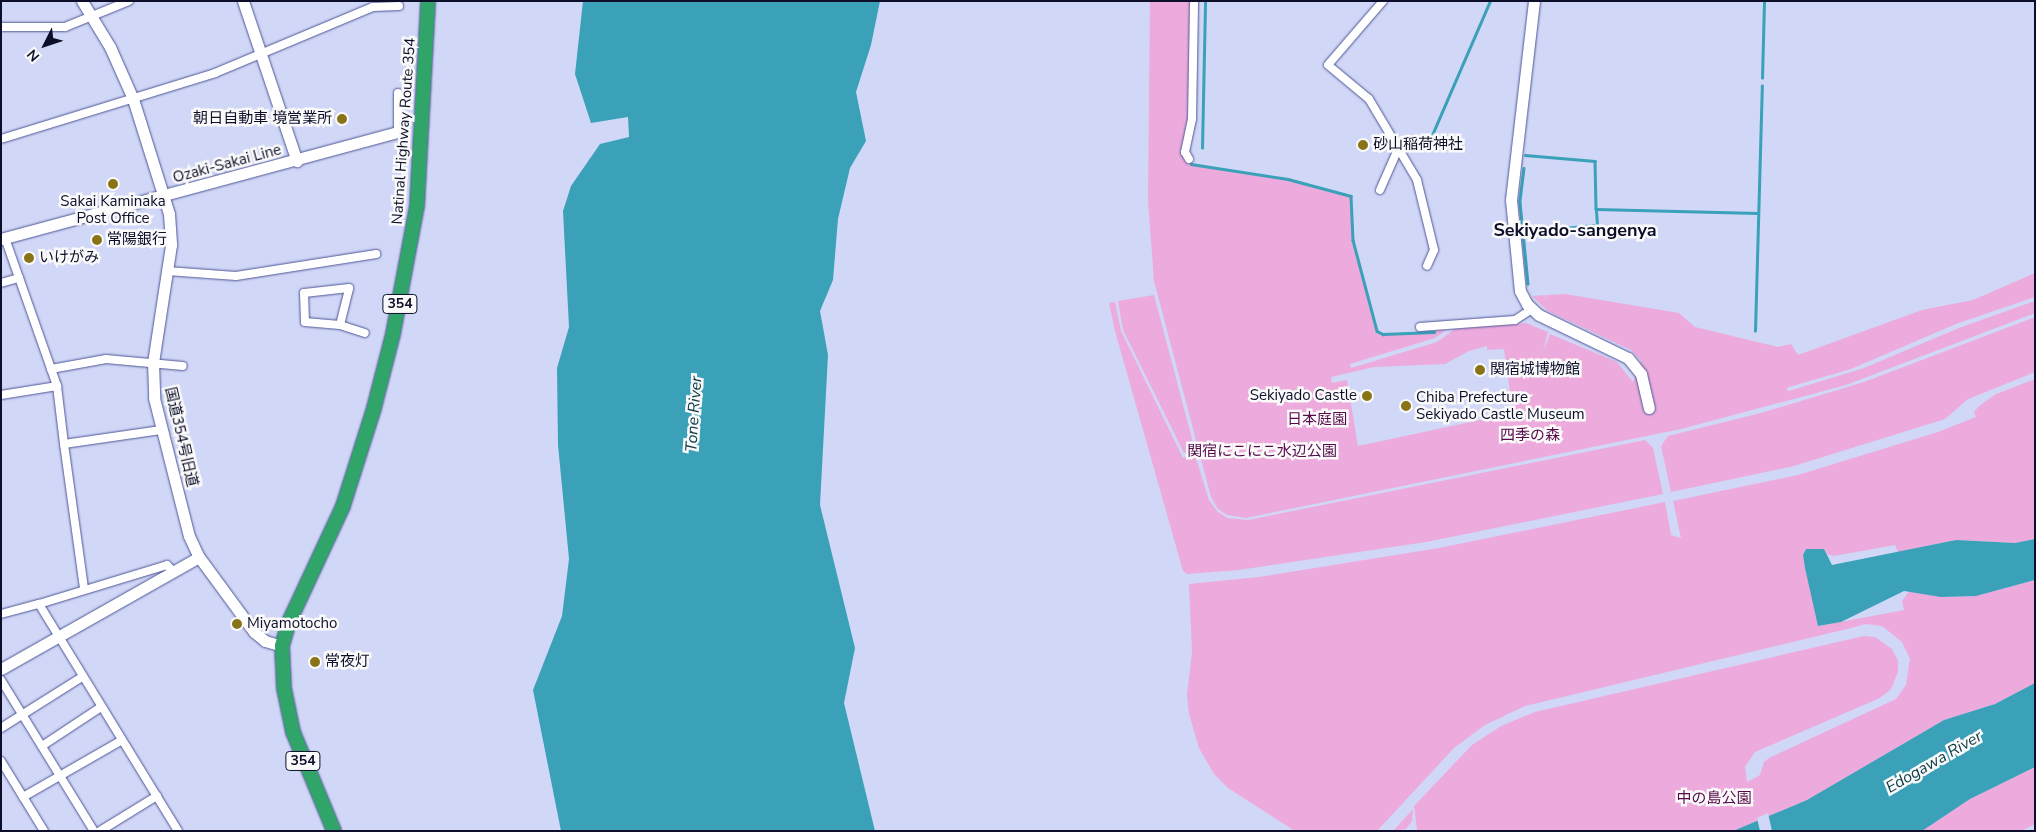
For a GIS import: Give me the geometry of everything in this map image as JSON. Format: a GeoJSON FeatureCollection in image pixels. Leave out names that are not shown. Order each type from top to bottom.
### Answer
{"type":"FeatureCollection","features":[{"type":"Feature","properties":{"kind":"highway","name":"Natinal Highway Route 354"},"geometry":{"type":"LineString","coordinates":[[334,831],[293,732],[284,688],[282,646],[288,625],[343,506],[374,408],[393,334],[417,206],[428,1]]}},
{"type":"Feature","properties":{"kind":"street","name":"国道354号旧道"},"geometry":{"type":"LineString","coordinates":[[82,1],[93,16],[133,99],[164,196],[171,233],[153,362],[154,398],[189,536],[199,557],[254,632],[265,640],[282,646]]}},
{"type":"Feature","properties":{"kind":"street"},"geometry":{"type":"LineString","coordinates":[[1,27],[65,27],[129,1]]}},
{"type":"Feature","properties":{"kind":"street","name":"Ozaki-Sakai Line"},"geometry":{"type":"LineString","coordinates":[[3,236],[297,161],[243,1]]}},
{"type":"Feature","properties":{"kind":"street"},"geometry":{"type":"LineString","coordinates":[[1189,159],[1185,152],[1192,119],[1194,1]]}},
{"type":"Feature","properties":{"kind":"street"},"geometry":{"type":"LineString","coordinates":[[1383,1],[1328,65],[1369,99],[1417,180],[1434,250],[1427,266]]}},
{"type":"Feature","properties":{"kind":"street"},"geometry":{"type":"LineString","coordinates":[[1534,1],[1511,200],[1516,276],[1523,298],[1532,309],[1628,358],[1641,374],[1649,408]]}},
{"type":"Feature","properties":{"kind":"street"},"geometry":{"type":"LineString","coordinates":[[1,139],[133,99],[260,56],[373,7],[399,6]]}},
{"type":"Feature","properties":{"kind":"street"},"geometry":{"type":"LineString","coordinates":[[297,161],[398,132],[398,93]]}},
{"type":"Feature","properties":{"kind":"street"},"geometry":{"type":"LineString","coordinates":[[1380,190],[1398,149]]}},
{"type":"Feature","properties":{"kind":"street"},"geometry":{"type":"LineString","coordinates":[[3,236],[57,386],[84,588]]}},
{"type":"Feature","properties":{"kind":"street"},"geometry":{"type":"LineString","coordinates":[[167,271],[236,276],[376,254]]}},
{"type":"Feature","properties":{"kind":"street"},"geometry":{"type":"LineString","coordinates":[[1,283],[19,278]]}},
{"type":"Feature","properties":{"kind":"street"},"geometry":{"type":"LineString","coordinates":[[340,325],[349,288],[304,293],[305,322],[340,325],[365,333]]}},
{"type":"Feature","properties":{"kind":"street"},"geometry":{"type":"LineString","coordinates":[[1420,327],[1515,320],[1532,309]]}},
{"type":"Feature","properties":{"kind":"street"},"geometry":{"type":"LineString","coordinates":[[51,369],[106,358],[183,366]]}},
{"type":"Feature","properties":{"kind":"street"},"geometry":{"type":"LineString","coordinates":[[1,395],[57,386]]}},
{"type":"Feature","properties":{"kind":"street"},"geometry":{"type":"LineString","coordinates":[[64,444],[161,430]]}},
{"type":"Feature","properties":{"kind":"street"},"geometry":{"type":"LineString","coordinates":[[1,669],[199,557]]}},
{"type":"Feature","properties":{"kind":"street"},"geometry":{"type":"LineString","coordinates":[[1,614],[167,565],[174,572]]}},
{"type":"Feature","properties":{"kind":"street"},"geometry":{"type":"LineString","coordinates":[[39,604],[58,638],[178,831]]}},
{"type":"Feature","properties":{"kind":"street"},"geometry":{"type":"LineString","coordinates":[[1,728],[82,677]]}},
{"type":"Feature","properties":{"kind":"street"},"geometry":{"type":"LineString","coordinates":[[1,680],[94,831]]}},
{"type":"Feature","properties":{"kind":"street"},"geometry":{"type":"LineString","coordinates":[[42,746],[101,707]]}},
{"type":"Feature","properties":{"kind":"street"},"geometry":{"type":"LineString","coordinates":[[23,797],[122,740]]}},
{"type":"Feature","properties":{"kind":"street"},"geometry":{"type":"LineString","coordinates":[[1,761],[44,831]]}},
{"type":"Feature","properties":{"kind":"street"},"geometry":{"type":"LineString","coordinates":[[100,831],[156,796]]}},
{"type":"Feature","properties":{"kind":"green space"},"geometry":{"type":"Polygon","coordinates":[[[1150,1],[1191,1],[1190,116],[1183,157],[1190,164],[1288,180],[1350,196],[1353,240],[1377,331],[1383,335],[1446,330],[1435,338],[1350,364],[1351,368],[1437,342],[1455,329],[1526,323],[1548,332],[1543,352],[1550,334],[1617,362],[1633,382],[1641,361],[1631,350],[1548,311],[1532,296],[1547,295],[1543,302],[1548,295],[1565,294],[1679,313],[1695,327],[1778,347],[1791,344],[1798,355],[1922,310],[1973,300],[2035,273],[2035,297],[1956,324],[1851,369],[1789,387],[1786,390],[1789,391],[1864,368],[1959,328],[2035,301],[2035,313],[1846,385],[1681,429],[1246,518],[1227,515],[1218,509],[1211,497],[1154,281],[1148,201],[1150,1]],[[1487,346],[1469,351],[1445,364],[1374,367],[1331,377],[1332,383],[1347,380],[1358,446],[1513,413],[1504,349],[1487,350],[1487,346]]]}},
{"type":"Feature","properties":{"kind":"green space"},"geometry":{"type":"Polygon","coordinates":[[[1154,295],[1195,450],[1184,453],[1123,330],[1118,301],[1154,295]]]}},
{"type":"Feature","properties":{"kind":"green space"},"geometry":{"type":"Polygon","coordinates":[[[1115,302],[1121,331],[1183,458],[1195,455],[1209,500],[1217,511],[1227,518],[1248,520],[1645,440],[1653,448],[1663,494],[1426,542],[1239,570],[1187,574],[1183,571],[1115,331],[1109,303],[1115,302]]]}},
{"type":"Feature","properties":{"kind":"green space"},"geometry":{"type":"Polygon","coordinates":[[[2035,317],[2035,372],[1968,399],[1945,419],[1794,466],[1671,492],[1661,446],[1668,436],[1761,413],[1864,382],[2035,317]]]}},
{"type":"Feature","properties":{"kind":"green space","name":"中の島公園"},"geometry":{"type":"Polygon","coordinates":[[[2035,379],[2035,539],[2015,543],[1956,540],[1898,552],[1895,545],[1834,556],[1827,554],[1824,549],[1803,555],[1819,626],[1904,610],[1902,601],[1910,590],[1941,597],[1976,596],[2035,580],[2035,683],[1995,704],[1944,720],[1807,800],[1733,831],[1417,831],[1414,806],[1472,745],[1501,726],[1535,712],[1864,636],[1875,637],[1892,649],[1898,661],[1898,672],[1891,689],[1880,698],[1755,752],[1745,767],[1747,782],[1760,775],[1764,762],[1769,758],[1896,699],[1906,685],[1910,659],[1902,642],[1882,626],[1866,624],[1525,706],[1485,725],[1454,748],[1377,831],[1295,831],[1228,788],[1214,774],[1199,748],[1189,714],[1187,695],[1192,652],[1189,584],[1259,577],[1439,548],[1665,502],[1671,535],[1681,538],[1673,501],[1798,475],[1938,432],[1976,417],[1974,412],[1979,406],[1996,394],[2035,379]]]}},
{"type":"Feature","properties":{"kind":"green space"},"geometry":{"type":"Polygon","coordinates":[[[2035,767],[2035,824],[2021,831],[1922,831],[1970,799],[2035,767]]]}},
{"type":"Feature","properties":{"kind":"green space"},"geometry":{"type":"Polygon","coordinates":[[[1413,809],[1412,821],[1406,829],[1393,831],[1413,809]]]}},
{"type":"Feature","properties":{"kind":"water","name":"Tone River"},"geometry":{"type":"Polygon","coordinates":[[[583,1],[880,1],[871,45],[856,92],[866,141],[850,168],[838,219],[833,280],[820,311],[828,355],[820,505],[855,648],[844,703],[875,831],[561,831],[533,690],[562,616],[569,559],[558,445],[557,368],[569,327],[563,211],[571,186],[600,144],[629,137],[628,117],[591,123],[575,74],[583,1]]]}},
{"type":"Feature","properties":{"kind":"water"},"geometry":{"type":"Polygon","coordinates":[[[2035,539],[2035,580],[1976,596],[1941,597],[1904,591],[1841,622],[1818,626],[1805,568],[1803,555],[1806,549],[1824,549],[1832,565],[1956,540],[2015,543],[2035,539]]]}},
{"type":"Feature","properties":{"kind":"water","name":"Edogawa River"},"geometry":{"type":"Polygon","coordinates":[[[2035,683],[2035,767],[1970,799],[1922,831],[1733,831],[1807,800],[1944,720],[1995,704],[2035,683]]]}},
{"type":"Feature","properties":{"kind":"pier"},"geometry":{"type":"Polygon","coordinates":[[[1768,813],[1772,831],[1760,831],[1757,818],[1768,813]]]}},
{"type":"Feature","properties":{"kind":"waterway"},"geometry":{"type":"LineString","coordinates":[[1202,148],[1205,1]]}},
{"type":"Feature","properties":{"kind":"waterway"},"geometry":{"type":"LineString","coordinates":[[1432,135],[1490,1]]}},
{"type":"Feature","properties":{"kind":"waterway"},"geometry":{"type":"LineString","coordinates":[[1762,78],[1764,1]]}},
{"type":"Feature","properties":{"kind":"waterway"},"geometry":{"type":"LineString","coordinates":[[1755,331],[1762,86]]}},
{"type":"Feature","properties":{"kind":"waterway"},"geometry":{"type":"LineString","coordinates":[[1525,155],[1595,161],[1596,209],[1758,213]]}},
{"type":"Feature","properties":{"kind":"waterway"},"geometry":{"type":"LineString","coordinates":[[1191,164],[1288,179],[1351,196],[1353,240],[1377,331],[1383,334],[1434,332]]}},
{"type":"Feature","properties":{"kind":"waterway"},"geometry":{"type":"LineString","coordinates":[[1524,168],[1520,202],[1528,284]]}},
{"type":"Feature","properties":{"kind":"waterway"},"geometry":{"type":"LineString","coordinates":[[1551,229],[1597,225],[1596,209]]}},
{"type":"Feature","properties":{"kind":"place","name":"朝日自動車 境営業所"},"geometry":{"type":"Point","coordinates":[342,119]}},
{"type":"Feature","properties":{"kind":"place","name":"砂山稲荷神社"},"geometry":{"type":"Point","coordinates":[1363,145]}},
{"type":"Feature","properties":{"kind":"place","name":"Sakai Kaminaka Post Office"},"geometry":{"type":"Point","coordinates":[113,184]}},
{"type":"Feature","properties":{"kind":"place","name":"常陽銀行"},"geometry":{"type":"Point","coordinates":[97,240]}},
{"type":"Feature","properties":{"kind":"place","name":"いけがみ"},"geometry":{"type":"Point","coordinates":[29,258]}},
{"type":"Feature","properties":{"kind":"place","name":"関宿城博物館"},"geometry":{"type":"Point","coordinates":[1480,370]}},
{"type":"Feature","properties":{"kind":"place","name":"Sekiyado Castle"},"geometry":{"type":"Point","coordinates":[1367,396]}},
{"type":"Feature","properties":{"kind":"place","name":"Chiba Prefecture Sekiyado Castle Museum"},"geometry":{"type":"Point","coordinates":[1406,406]}},
{"type":"Feature","properties":{"kind":"place","name":"Miyamotocho"},"geometry":{"type":"Point","coordinates":[237,624]}},
{"type":"Feature","properties":{"kind":"place","name":"常夜灯"},"geometry":{"type":"Point","coordinates":[315,662]}},
{"type":"Feature","properties":{"kind":"district","name":"Sekiyado-sangenya"},"geometry":{"type":"Point","coordinates":[1575,230]}},
{"type":"Feature","properties":{"kind":"park label","name":"日本庭園"},"geometry":{"type":"Point","coordinates":[1317,420]}},
{"type":"Feature","properties":{"kind":"park label","name":"四季の森"},"geometry":{"type":"Point","coordinates":[1530,436]}},
{"type":"Feature","properties":{"kind":"park label","name":"関宿にこにこ水辺公園"},"geometry":{"type":"Point","coordinates":[1262,452]}}]}
